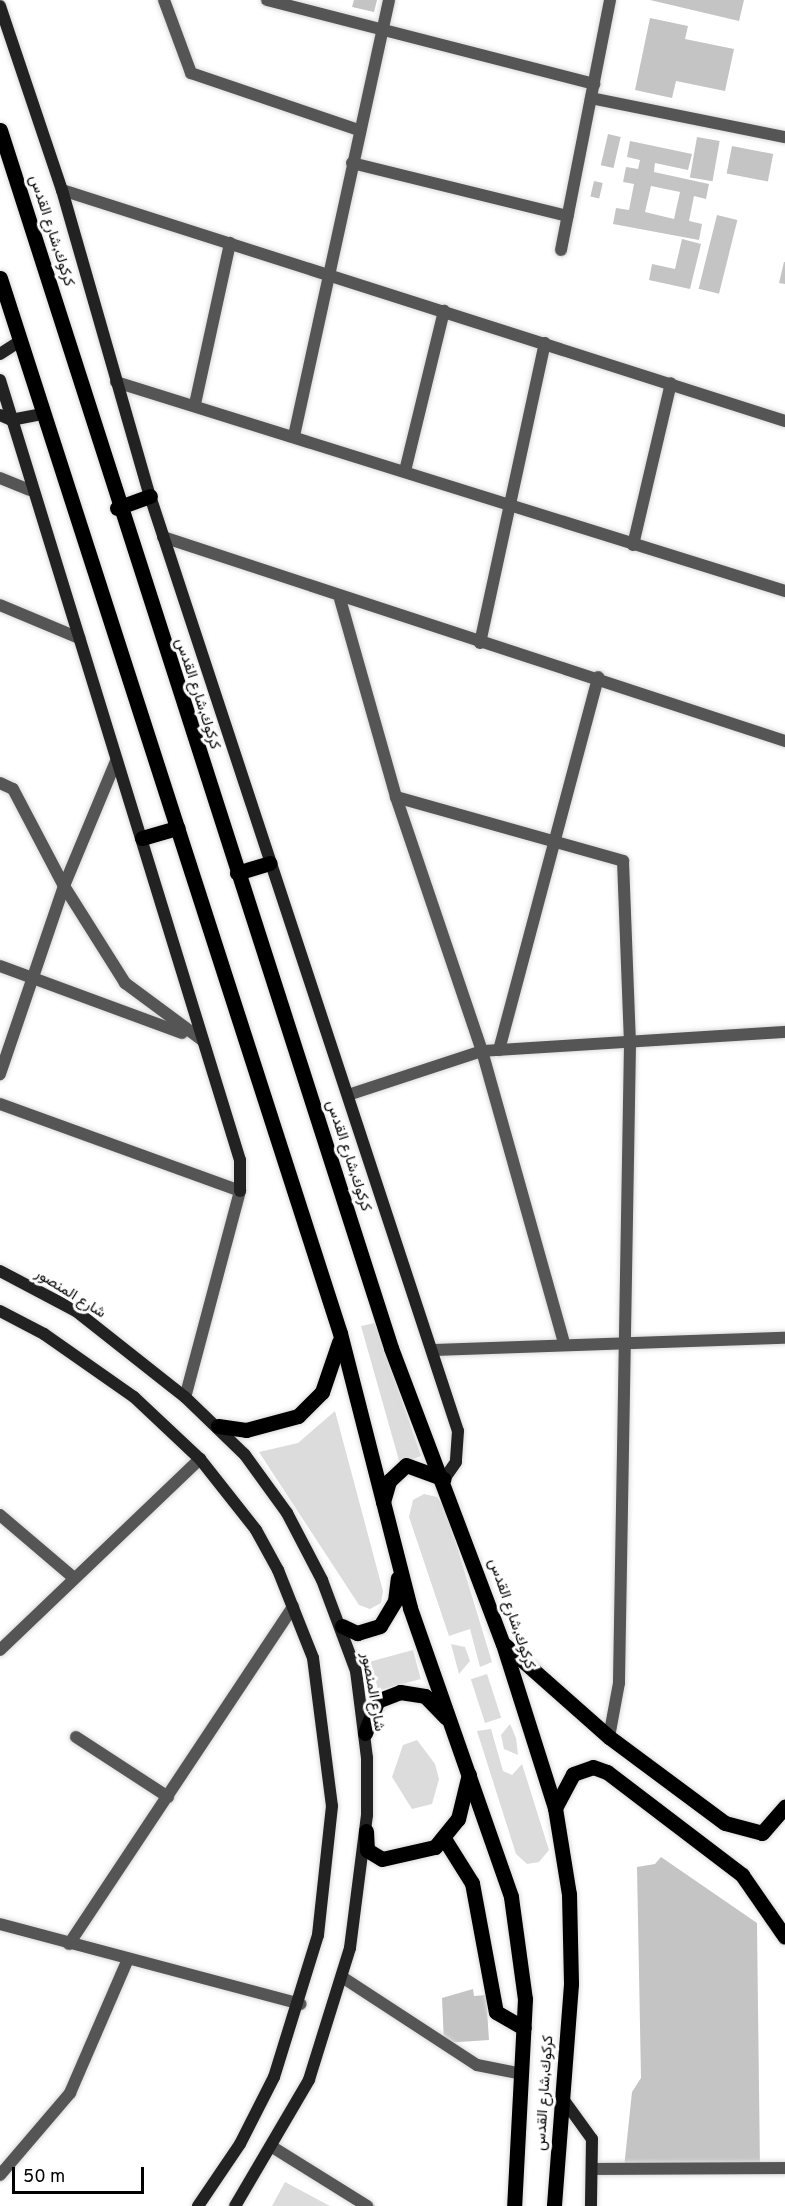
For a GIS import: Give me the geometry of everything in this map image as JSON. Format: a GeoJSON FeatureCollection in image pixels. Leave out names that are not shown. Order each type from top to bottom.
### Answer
{"type":"FeatureCollection","features":[{"type":"Feature","properties":{"kind":"main road","name":"كركوك,شارع القدس"},"geometry":{"type":"LineString","coordinates":[[0,130],[117,508],[391,1348],[444,1479],[503,1644],[555,1808],[570,1933],[563,2099],[554,2206]]}},
{"type":"Feature","properties":{"kind":"main road","name":"كركوك,شارع القدس"},"geometry":{"type":"LineString","coordinates":[[0,278],[41,414],[178,828],[340,1334],[398,1569],[469,1772],[517,1922],[524,2028],[514,2206]]}},
{"type":"Feature","properties":{"kind":"main road"},"geometry":{"type":"LineString","coordinates":[[117,508],[150,496]]}},
{"type":"Feature","properties":{"kind":"main road"},"geometry":{"type":"LineString","coordinates":[[142,838],[178,828]]}},
{"type":"Feature","properties":{"kind":"main road"},"geometry":{"type":"LineString","coordinates":[[237,873],[269,863]]}},
{"type":"Feature","properties":{"kind":"main road"},"geometry":{"type":"LineString","coordinates":[[218,1426],[246,1430],[298,1416],[326,1383],[340,1334]]}},
{"type":"Feature","properties":{"kind":"main road"},"geometry":{"type":"LineString","coordinates":[[382,1504],[389,1481],[406,1465],[444,1479]]}},
{"type":"Feature","properties":{"kind":"main road"},"geometry":{"type":"LineString","coordinates":[[342,1626],[357,1633],[380,1626],[395,1601],[398,1569]]}},
{"type":"Feature","properties":{"kind":"main road"},"geometry":{"type":"LineString","coordinates":[[503,1644],[609,1737],[739,1829],[762,1833],[785,1807]]}},
{"type":"Feature","properties":{"kind":"main road"},"geometry":{"type":"LineString","coordinates":[[365,1733],[377,1701],[400,1692],[425,1696],[453,1726]]}},
{"type":"Feature","properties":{"kind":"main road"},"geometry":{"type":"LineString","coordinates":[[555,1808],[573,1773],[593,1767],[607,1772],[742,1875],[785,1938]]}},
{"type":"Feature","properties":{"kind":"main road"},"geometry":{"type":"LineString","coordinates":[[366,1832],[367,1850],[387,1860],[428,1850],[445,1840],[461,1810],[469,1772]]}},
{"type":"Feature","properties":{"kind":"main road"},"geometry":{"type":"LineString","coordinates":[[445,1840],[472,1883],[496,2012],[524,2028]]}},
{"type":"Feature","properties":{"kind":"street"},"geometry":{"type":"LineString","coordinates":[[164,0],[191,73],[358,130]]}},
{"type":"Feature","properties":{"kind":"street"},"geometry":{"type":"LineString","coordinates":[[267,0],[381,33],[594,84]]}},
{"type":"Feature","properties":{"kind":"street"},"geometry":{"type":"LineString","coordinates":[[294,436],[327,273],[388,0]]}},
{"type":"Feature","properties":{"kind":"street"},"geometry":{"type":"LineString","coordinates":[[561,250],[610,0]]}},
{"type":"Feature","properties":{"kind":"street"},"geometry":{"type":"LineString","coordinates":[[0,6],[62,190],[116,382],[163,537],[269,863],[434,1350],[460,1441],[456,1462],[444,1479]]}},
{"type":"Feature","properties":{"kind":"street"},"geometry":{"type":"LineString","coordinates":[[591,98],[785,137]]}},
{"type":"Feature","properties":{"kind":"street"},"geometry":{"type":"LineString","coordinates":[[352,163],[568,216]]}},
{"type":"Feature","properties":{"kind":"street"},"geometry":{"type":"LineString","coordinates":[[62,190],[785,421]]}},
{"type":"Feature","properties":{"kind":"street"},"geometry":{"type":"LineString","coordinates":[[195,404],[230,243]]}},
{"type":"Feature","properties":{"kind":"street"},"geometry":{"type":"LineString","coordinates":[[405,471],[444,311]]}},
{"type":"Feature","properties":{"kind":"street"},"geometry":{"type":"LineString","coordinates":[[0,354],[20,341]]}},
{"type":"Feature","properties":{"kind":"street"},"geometry":{"type":"LineString","coordinates":[[480,643],[545,343]]}},
{"type":"Feature","properties":{"kind":"street"},"geometry":{"type":"LineString","coordinates":[[0,380],[6,417],[142,838],[240,1160],[240,1191],[185,1397]]}},
{"type":"Feature","properties":{"kind":"street"},"geometry":{"type":"LineString","coordinates":[[116,382],[195,404],[633,545],[785,591]]}},
{"type":"Feature","properties":{"kind":"street"},"geometry":{"type":"LineString","coordinates":[[633,545],[671,383]]}},
{"type":"Feature","properties":{"kind":"street"},"geometry":{"type":"LineString","coordinates":[[6,417],[41,414]]}},
{"type":"Feature","properties":{"kind":"street"},"geometry":{"type":"LineString","coordinates":[[0,478],[30,490]]}},
{"type":"Feature","properties":{"kind":"street"},"geometry":{"type":"LineString","coordinates":[[163,537],[340,599],[598,677],[785,741]]}},
{"type":"Feature","properties":{"kind":"street"},"geometry":{"type":"LineString","coordinates":[[340,599],[396,797],[482,1051],[564,1342]]}},
{"type":"Feature","properties":{"kind":"street"},"geometry":{"type":"LineString","coordinates":[[0,605],[79,638]]}},
{"type":"Feature","properties":{"kind":"street"},"geometry":{"type":"LineString","coordinates":[[499,1050],[598,677]]}},
{"type":"Feature","properties":{"kind":"street"},"geometry":{"type":"LineString","coordinates":[[0,1074],[36,979],[64,886],[116,761]]}},
{"type":"Feature","properties":{"kind":"street"},"geometry":{"type":"LineString","coordinates":[[0,783],[13,789],[64,886],[125,983],[202,1041]]}},
{"type":"Feature","properties":{"kind":"street"},"geometry":{"type":"LineString","coordinates":[[396,797],[623,861],[630,1044],[621,1342],[619,1683],[609,1737]]}},
{"type":"Feature","properties":{"kind":"street"},"geometry":{"type":"LineString","coordinates":[[0,966],[202,1041]]}},
{"type":"Feature","properties":{"kind":"street"},"geometry":{"type":"LineString","coordinates":[[348,1095],[482,1051],[630,1044],[785,1032]]}},
{"type":"Feature","properties":{"kind":"street"},"geometry":{"type":"LineString","coordinates":[[0,1104],[240,1191]]}},
{"type":"Feature","properties":{"kind":"street","name":"شارع المنصور"},"geometry":{"type":"LineString","coordinates":[[0,1271],[76,1311],[218,1426],[287,1513],[342,1626],[356,1671],[365,1733],[366,1832],[342,1977],[309,2080],[273,2148],[235,2206]]}},
{"type":"Feature","properties":{"kind":"street"},"geometry":{"type":"LineString","coordinates":[[0,1311],[44,1334],[125,1391],[200,1459],[256,1530],[293,1607],[313,1658],[324,1711],[332,1806],[318,1935],[301,2004],[274,2077],[240,2144],[198,2206]]}},
{"type":"Feature","properties":{"kind":"street"},"geometry":{"type":"LineString","coordinates":[[434,1350],[564,1342],[785,1338]]}},
{"type":"Feature","properties":{"kind":"street"},"geometry":{"type":"LineString","coordinates":[[0,1650],[200,1459]]}},
{"type":"Feature","properties":{"kind":"street"},"geometry":{"type":"LineString","coordinates":[[0,1515],[74,1578]]}},
{"type":"Feature","properties":{"kind":"street"},"geometry":{"type":"LineString","coordinates":[[69,1944],[293,1607]]}},
{"type":"Feature","properties":{"kind":"street"},"geometry":{"type":"LineString","coordinates":[[76,1737],[168,1797]]}},
{"type":"Feature","properties":{"kind":"street"},"geometry":{"type":"LineString","coordinates":[[0,1924],[127,1961],[301,2004]]}},
{"type":"Feature","properties":{"kind":"street"},"geometry":{"type":"LineString","coordinates":[[0,2175],[70,2093],[127,1961]]}},
{"type":"Feature","properties":{"kind":"street"},"geometry":{"type":"LineString","coordinates":[[342,1977],[477,2065],[523,2074]]}},
{"type":"Feature","properties":{"kind":"street"},"geometry":{"type":"LineString","coordinates":[[563,2099],[590,2132],[594,2169],[591,2206]]}},
{"type":"Feature","properties":{"kind":"street"},"geometry":{"type":"LineString","coordinates":[[273,2148],[366,2206]]}},
{"type":"Feature","properties":{"kind":"street"},"geometry":{"type":"LineString","coordinates":[[594,2169],[785,2168]]}},
{"type":"Feature","properties":{"kind":"shaded area"},"geometry":{"type":"Polygon","coordinates":[[[375,1323],[421,1456],[400,1464],[361,1326],[375,1323]]]}},
{"type":"Feature","properties":{"kind":"shaded area"},"geometry":{"type":"Polygon","coordinates":[[[335,1411],[383,1591],[381,1603],[370,1609],[359,1605],[259,1452],[298,1443],[335,1411]]]}},
{"type":"Feature","properties":{"kind":"shaded area"},"geometry":{"type":"Polygon","coordinates":[[[424,1494],[437,1497],[446,1511],[492,1662],[480,1667],[470,1629],[449,1636],[409,1517],[413,1500],[424,1494]]]}},
{"type":"Feature","properties":{"kind":"shaded area"},"geometry":{"type":"Polygon","coordinates":[[[451,1644],[465,1647],[470,1661],[459,1674],[451,1644]]]}},
{"type":"Feature","properties":{"kind":"shaded area"},"geometry":{"type":"Polygon","coordinates":[[[413,1650],[421,1679],[378,1690],[370,1661],[413,1650]]]}},
{"type":"Feature","properties":{"kind":"shaded area"},"geometry":{"type":"Polygon","coordinates":[[[487,1674],[501,1718],[485,1723],[471,1679],[487,1674]]]}},
{"type":"Feature","properties":{"kind":"shaded area"},"geometry":{"type":"Polygon","coordinates":[[[510,1724],[516,1738],[518,1755],[504,1749],[501,1735],[510,1724]]]}},
{"type":"Feature","properties":{"kind":"shaded area"},"geometry":{"type":"Polygon","coordinates":[[[491,1729],[503,1771],[512,1775],[522,1764],[549,1850],[539,1862],[527,1864],[516,1854],[477,1731],[491,1729]]]}},
{"type":"Feature","properties":{"kind":"shaded area"},"geometry":{"type":"Polygon","coordinates":[[[417,1740],[435,1764],[439,1779],[432,1804],[412,1809],[392,1777],[403,1745],[417,1740]]]}},
{"type":"Feature","properties":{"kind":"shaded area"},"geometry":{"type":"Polygon","coordinates":[[[285,2182],[330,2206],[272,2206],[285,2182]]]}},
{"type":"Feature","properties":{"kind":"building"},"geometry":{"type":"Polygon","coordinates":[[[354,0],[377,0],[374,12],[352,7],[354,0]]]}},
{"type":"Feature","properties":{"kind":"building"},"geometry":{"type":"Polygon","coordinates":[[[650,0],[744,0],[739,21],[650,0]]]}},
{"type":"Feature","properties":{"kind":"building"},"geometry":{"type":"Polygon","coordinates":[[[650,18],[688,26],[685,39],[734,49],[725,91],[676,81],[672,98],[635,90],[650,18]]]}},
{"type":"Feature","properties":{"kind":"building"},"geometry":{"type":"Polygon","coordinates":[[[608,134],[621,137],[613,168],[601,165],[608,134]]]}},
{"type":"Feature","properties":{"kind":"building"},"geometry":{"type":"Polygon","coordinates":[[[697,137],[720,141],[713,181],[690,177],[697,137]]]}},
{"type":"Feature","properties":{"kind":"building"},"geometry":{"type":"Polygon","coordinates":[[[630,141],[692,154],[688,170],[655,163],[654,172],[709,184],[706,199],[694,196],[689,221],[702,224],[699,240],[613,224],[616,208],[629,210],[634,184],[623,182],[626,167],[638,169],[640,160],[627,157],[630,141]],[[651,186],[645,212],[674,219],[680,192],[651,186]]]}},
{"type":"Feature","properties":{"kind":"building"},"geometry":{"type":"Polygon","coordinates":[[[732,146],[773,154],[768,181],[727,173],[732,146]]]}},
{"type":"Feature","properties":{"kind":"building"},"geometry":{"type":"Polygon","coordinates":[[[594,181],[603,183],[599,199],[590,197],[594,181]]]}},
{"type":"Feature","properties":{"kind":"building"},"geometry":{"type":"Polygon","coordinates":[[[717,215],[737,220],[719,294],[699,289],[717,215]]]}},
{"type":"Feature","properties":{"kind":"building"},"geometry":{"type":"Polygon","coordinates":[[[682,239],[701,244],[690,289],[649,280],[652,264],[675,269],[682,239]]]}},
{"type":"Feature","properties":{"kind":"building"},"geometry":{"type":"Polygon","coordinates":[[[785,262],[785,284],[779,283],[785,262]]]}},
{"type":"Feature","properties":{"kind":"building"},"geometry":{"type":"Polygon","coordinates":[[[661,1857],[757,1923],[760,2168],[624,2168],[632,2092],[641,2078],[637,1867],[655,1864],[661,1857]]]}},
{"type":"Feature","properties":{"kind":"building"},"geometry":{"type":"Polygon","coordinates":[[[473,1989],[474,1996],[486,1995],[489,2040],[444,2043],[442,1998],[473,1989]]]}}]}
